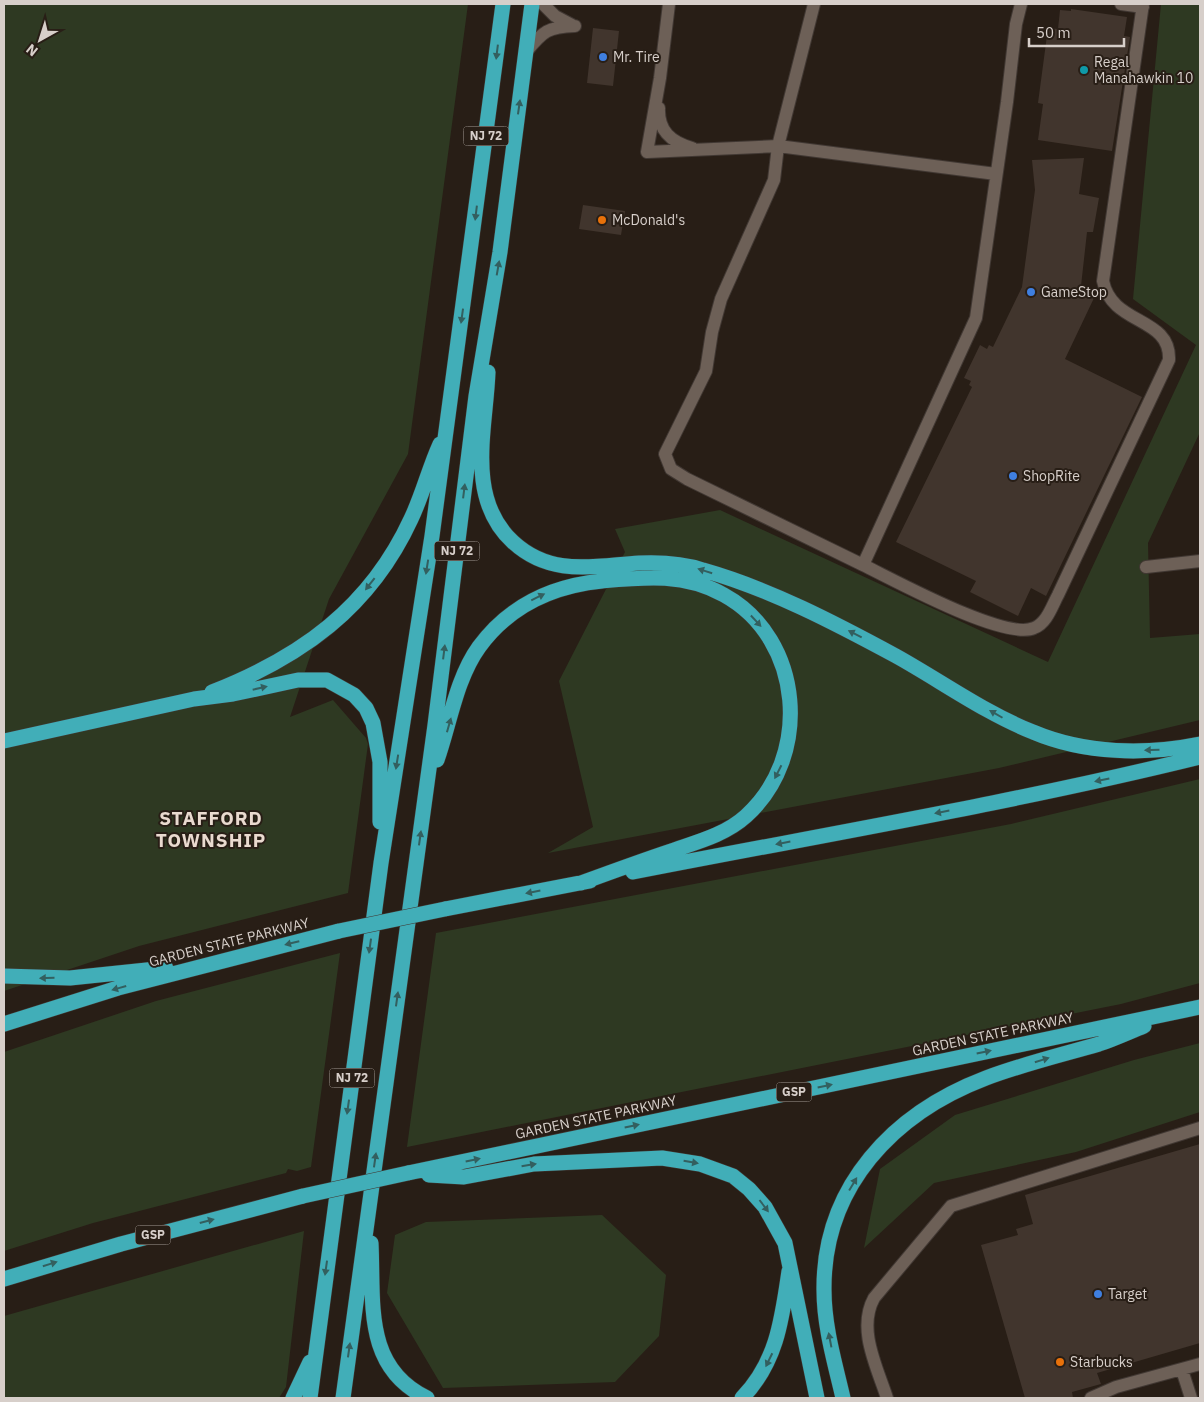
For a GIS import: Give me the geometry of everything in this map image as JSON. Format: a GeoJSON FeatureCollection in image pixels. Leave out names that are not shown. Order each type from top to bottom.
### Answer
{"type":"FeatureCollection","features":[{"type":"Feature","properties":{"kind":"highway","name":"NJ 72"},"geometry":{"type":"LineString","coordinates":[[310,1398],[381,863],[432,536],[503,4]]}},
{"type":"Feature","properties":{"kind":"highway","name":"NJ 72"},"geometry":{"type":"LineString","coordinates":[[343,1398],[427,787],[476,396],[500,252],[532,4]]}},
{"type":"Feature","properties":{"kind":"highway"},"geometry":{"type":"LineString","coordinates":[[489,316],[487,394],[481,465],[484,488],[490,511],[503,531],[529,554],[550,564],[568,568],[666,562],[712,573],[823,618],[896,656],[1005,719],[1050,738],[1087,747],[1121,750],[1168,749],[1200,744]]}},
{"type":"Feature","properties":{"kind":"highway"},"geometry":{"type":"LineString","coordinates":[[194,699],[254,675],[290,655],[325,630],[354,604],[372,583],[401,538],[417,505],[428,470],[446,432]]}},
{"type":"Feature","properties":{"kind":"highway"},"geometry":{"type":"LineString","coordinates":[[427,787],[466,668],[486,639],[522,606],[543,594],[563,587],[636,578],[677,579],[701,584],[725,595],[744,609],[763,628],[776,649],[787,678],[791,726],[787,749],[778,772],[754,808],[723,831],[581,882]]}},
{"type":"Feature","properties":{"kind":"highway"},"geometry":{"type":"LineString","coordinates":[[4,741],[194,699],[233,694],[298,680],[313,679],[334,683],[354,695],[370,715],[378,741],[381,863]]}},
{"type":"Feature","properties":{"kind":"highway","name":"GARDEN STATE PARKWAY"},"geometry":{"type":"LineString","coordinates":[[4,1024],[71,1002],[200,966],[339,931],[1022,796],[1200,757]]}},
{"type":"Feature","properties":{"kind":"highway"},"geometry":{"type":"LineString","coordinates":[[4,976],[70,978],[200,966]]}},
{"type":"Feature","properties":{"kind":"highway","name":"GARDEN STATE PARKWAY"},"geometry":{"type":"LineString","coordinates":[[4,1279],[121,1244],[303,1196],[1200,1007]]}},
{"type":"Feature","properties":{"kind":"highway"},"geometry":{"type":"LineString","coordinates":[[842,1395],[825,1306],[824,1275],[835,1224],[848,1193],[863,1168],[884,1141],[921,1110],[969,1085],[1028,1064],[1100,1044],[1180,1011]]}},
{"type":"Feature","properties":{"kind":"highway"},"geometry":{"type":"LineString","coordinates":[[408,1174],[464,1177],[534,1164],[627,1158],[662,1158],[700,1164],[733,1176],[758,1198],[780,1230],[790,1262],[818,1398]]}},
{"type":"Feature","properties":{"kind":"highway"},"geometry":{"type":"LineString","coordinates":[[368,1208],[373,1320],[379,1347],[401,1380],[427,1398]]}},
{"type":"Feature","properties":{"kind":"highway"},"geometry":{"type":"LineString","coordinates":[[742,1398],[763,1371],[778,1339],[790,1262]]}},
{"type":"Feature","properties":{"kind":"highway"},"geometry":{"type":"LineString","coordinates":[[294,1398],[315,1352]]}},
{"type":"Feature","properties":{"kind":"street"},"geometry":{"type":"LineString","coordinates":[[526,52],[541,34],[549,28],[574,26],[555,16],[543,4]]}},
{"type":"Feature","properties":{"kind":"street"},"geometry":{"type":"LineString","coordinates":[[669,4],[660,78],[647,152],[778,146],[996,174]]}},
{"type":"Feature","properties":{"kind":"street"},"geometry":{"type":"LineString","coordinates":[[814,4],[778,146],[774,180],[721,299],[712,332],[706,371],[665,454],[672,469],[687,479],[968,616],[1023,631],[1033,629],[1041,624],[1058,595],[1169,360],[1170,350],[1159,331],[1124,313],[1115,305],[1105,288],[1103,280],[1143,6],[1121,4]]}},
{"type":"Feature","properties":{"kind":"street"},"geometry":{"type":"LineString","coordinates":[[863,565],[976,318],[1007,102],[1016,24],[1021,4]]}},
{"type":"Feature","properties":{"kind":"street"},"geometry":{"type":"LineString","coordinates":[[660,78],[658,114],[664,131],[679,144],[699,150]]}},
{"type":"Feature","properties":{"kind":"street"},"geometry":{"type":"LineString","coordinates":[[1146,566],[1200,561]]}},
{"type":"Feature","properties":{"kind":"street"},"geometry":{"type":"LineString","coordinates":[[887,1398],[866,1330],[868,1311],[874,1298],[951,1206],[1200,1128]]}},
{"type":"Feature","properties":{"kind":"street"},"geometry":{"type":"LineString","coordinates":[[1091,1398],[1116,1387],[1200,1364]]}},
{"type":"Feature","properties":{"kind":"street"},"geometry":{"type":"LineString","coordinates":[[1182,1370],[1191,1398]]}},
{"type":"Feature","properties":{"kind":"green space"},"geometry":{"type":"Polygon","coordinates":[[[4,4],[468,4],[408,454],[329,599],[290,717],[333,700],[366,738],[368,744],[348,893],[139,946],[4,991],[4,4]]]}},
{"type":"Feature","properties":{"kind":"green space"},"geometry":{"type":"Polygon","coordinates":[[[1161,4],[1200,4],[1200,432],[1148,543],[1150,638],[1200,634],[1200,720],[999,768],[548,853],[593,827],[559,681],[625,552],[615,529],[720,510],[1048,662],[1196,345],[1133,299],[1161,4]]]}},
{"type":"Feature","properties":{"kind":"green space"},"geometry":{"type":"Polygon","coordinates":[[[1200,779],[1200,983],[1121,1004],[407,1147],[436,933],[1011,824],[1200,779]]]}},
{"type":"Feature","properties":{"kind":"green space"},"geometry":{"type":"Polygon","coordinates":[[[340,953],[311,1167],[297,1171],[288,1169],[286,1173],[93,1223],[4,1251],[4,1052],[156,1001],[340,953]]]}},
{"type":"Feature","properties":{"kind":"green space"},"geometry":{"type":"Polygon","coordinates":[[[1200,1043],[1200,1112],[1076,1152],[934,1183],[864,1248],[880,1169],[955,1115],[1134,1060],[1200,1043]]]}},
{"type":"Feature","properties":{"kind":"green space"},"geometry":{"type":"Polygon","coordinates":[[[602,1215],[666,1275],[659,1336],[615,1382],[443,1388],[387,1293],[395,1235],[426,1222],[602,1215]]]}},
{"type":"Feature","properties":{"kind":"green space"},"geometry":{"type":"Polygon","coordinates":[[[304,1231],[286,1387],[279,1398],[4,1398],[4,1316],[304,1231]]]}},
{"type":"Feature","properties":{"kind":"building","name":"Regal Manahawkin 10"},"geometry":{"type":"Polygon","coordinates":[[[1071,9],[1127,17],[1124,36],[1130,37],[1112,151],[1038,140],[1043,104],[1038,103],[1048,28],[1058,29],[1060,10],[1071,11],[1071,9]]]}},
{"type":"Feature","properties":{"kind":"building","name":"Mr. Tire"},"geometry":{"type":"Polygon","coordinates":[[[593,28],[619,31],[613,86],[587,83],[593,28]]]}},
{"type":"Feature","properties":{"kind":"building"},"geometry":{"type":"Polygon","coordinates":[[[1084,158],[1079,194],[1099,198],[1093,232],[1087,232],[1080,295],[1094,298],[1065,359],[1142,397],[1046,596],[1031,588],[1018,616],[970,592],[976,581],[896,542],[972,387],[969,385],[971,381],[964,378],[980,345],[987,349],[989,345],[993,347],[1022,287],[1035,190],[1032,160],[1084,158]]]}},
{"type":"Feature","properties":{"kind":"building","name":"McDonald's"},"geometry":{"type":"Polygon","coordinates":[[[583,205],[625,211],[621,235],[579,229],[583,205]]]}},
{"type":"Feature","properties":{"kind":"building","name":"Target"},"geometry":{"type":"Polygon","coordinates":[[[1200,1144],[1200,1343],[1097,1373],[1101,1384],[1072,1392],[1073,1398],[1025,1398],[981,1245],[1018,1235],[1016,1229],[1033,1224],[1025,1195],[1200,1144]]]}},
{"type":"Feature","properties":{"kind":"place","name":"Mr. Tire"},"geometry":{"type":"Point","coordinates":[603,57]}},
{"type":"Feature","properties":{"kind":"place","name":"Regal Manahawkin 10"},"geometry":{"type":"Point","coordinates":[1084,70]}},
{"type":"Feature","properties":{"kind":"place","name":"McDonald's"},"geometry":{"type":"Point","coordinates":[602,220]}},
{"type":"Feature","properties":{"kind":"place","name":"GameStop"},"geometry":{"type":"Point","coordinates":[1031,292]}},
{"type":"Feature","properties":{"kind":"place","name":"ShopRite"},"geometry":{"type":"Point","coordinates":[1013,476]}},
{"type":"Feature","properties":{"kind":"place","name":"Target"},"geometry":{"type":"Point","coordinates":[1098,1294]}},
{"type":"Feature","properties":{"kind":"place","name":"Starbucks"},"geometry":{"type":"Point","coordinates":[1060,1362]}},
{"type":"Feature","properties":{"kind":"district","name":"STAFFORD TOWNSHIP"},"geometry":{"type":"Point","coordinates":[211,829]}}]}
